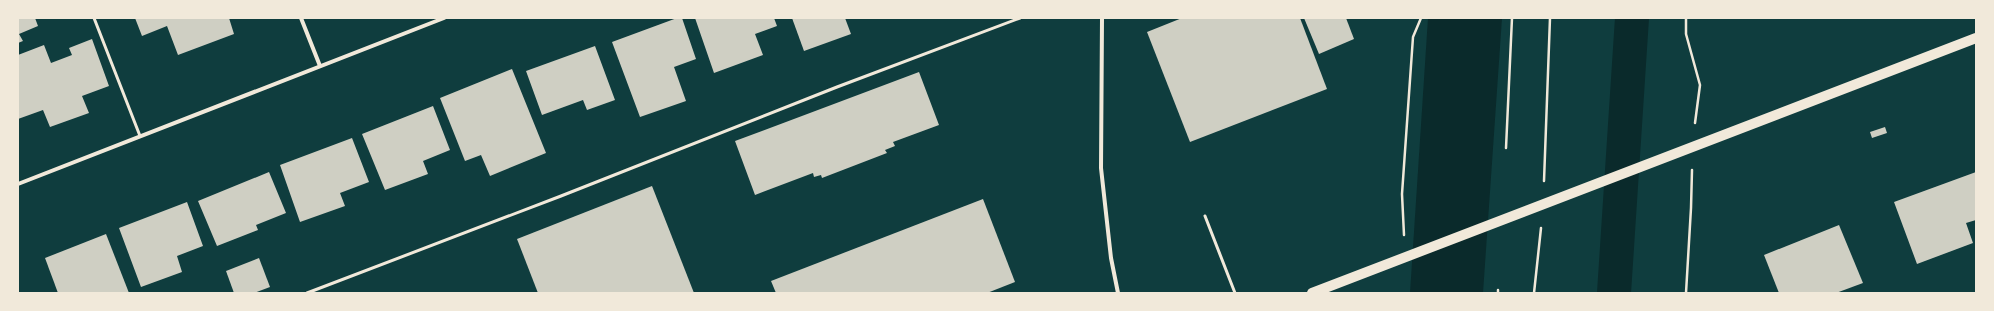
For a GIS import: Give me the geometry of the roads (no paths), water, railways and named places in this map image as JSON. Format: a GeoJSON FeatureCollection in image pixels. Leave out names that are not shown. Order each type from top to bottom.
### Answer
{"type":"FeatureCollection","features":[{"type":"Feature","properties":{"kind":"main road"},"geometry":{"type":"LineString","coordinates":[[1312,293],[1976,38]]}},
{"type":"Feature","properties":{"kind":"street"},"geometry":{"type":"LineString","coordinates":[[302,18],[320,66]]}},
{"type":"Feature","properties":{"kind":"street"},"geometry":{"type":"LineString","coordinates":[[18,184],[444,18]]}},
{"type":"Feature","properties":{"kind":"street"},"geometry":{"type":"LineString","coordinates":[[1102,18],[1101,168],[1113,270],[1118,293]]}},
{"type":"Feature","properties":{"kind":"lane"},"geometry":{"type":"LineString","coordinates":[[94,18],[140,136]]}},
{"type":"Feature","properties":{"kind":"lane"},"geometry":{"type":"LineString","coordinates":[[306,293],[569,193],[837,86],[1020,18]]}},
{"type":"Feature","properties":{"kind":"lane"},"geometry":{"type":"LineString","coordinates":[[1204,216],[1235,293]]}},
{"type":"Feature","properties":{"kind":"water"},"geometry":{"type":"Polygon","coordinates":[[[1428,18],[1502,18],[1483,293],[1410,293],[1428,18]]]}},
{"type":"Feature","properties":{"kind":"waterway"},"geometry":{"type":"LineString","coordinates":[[1614,293],[1632,18]]}}]}
